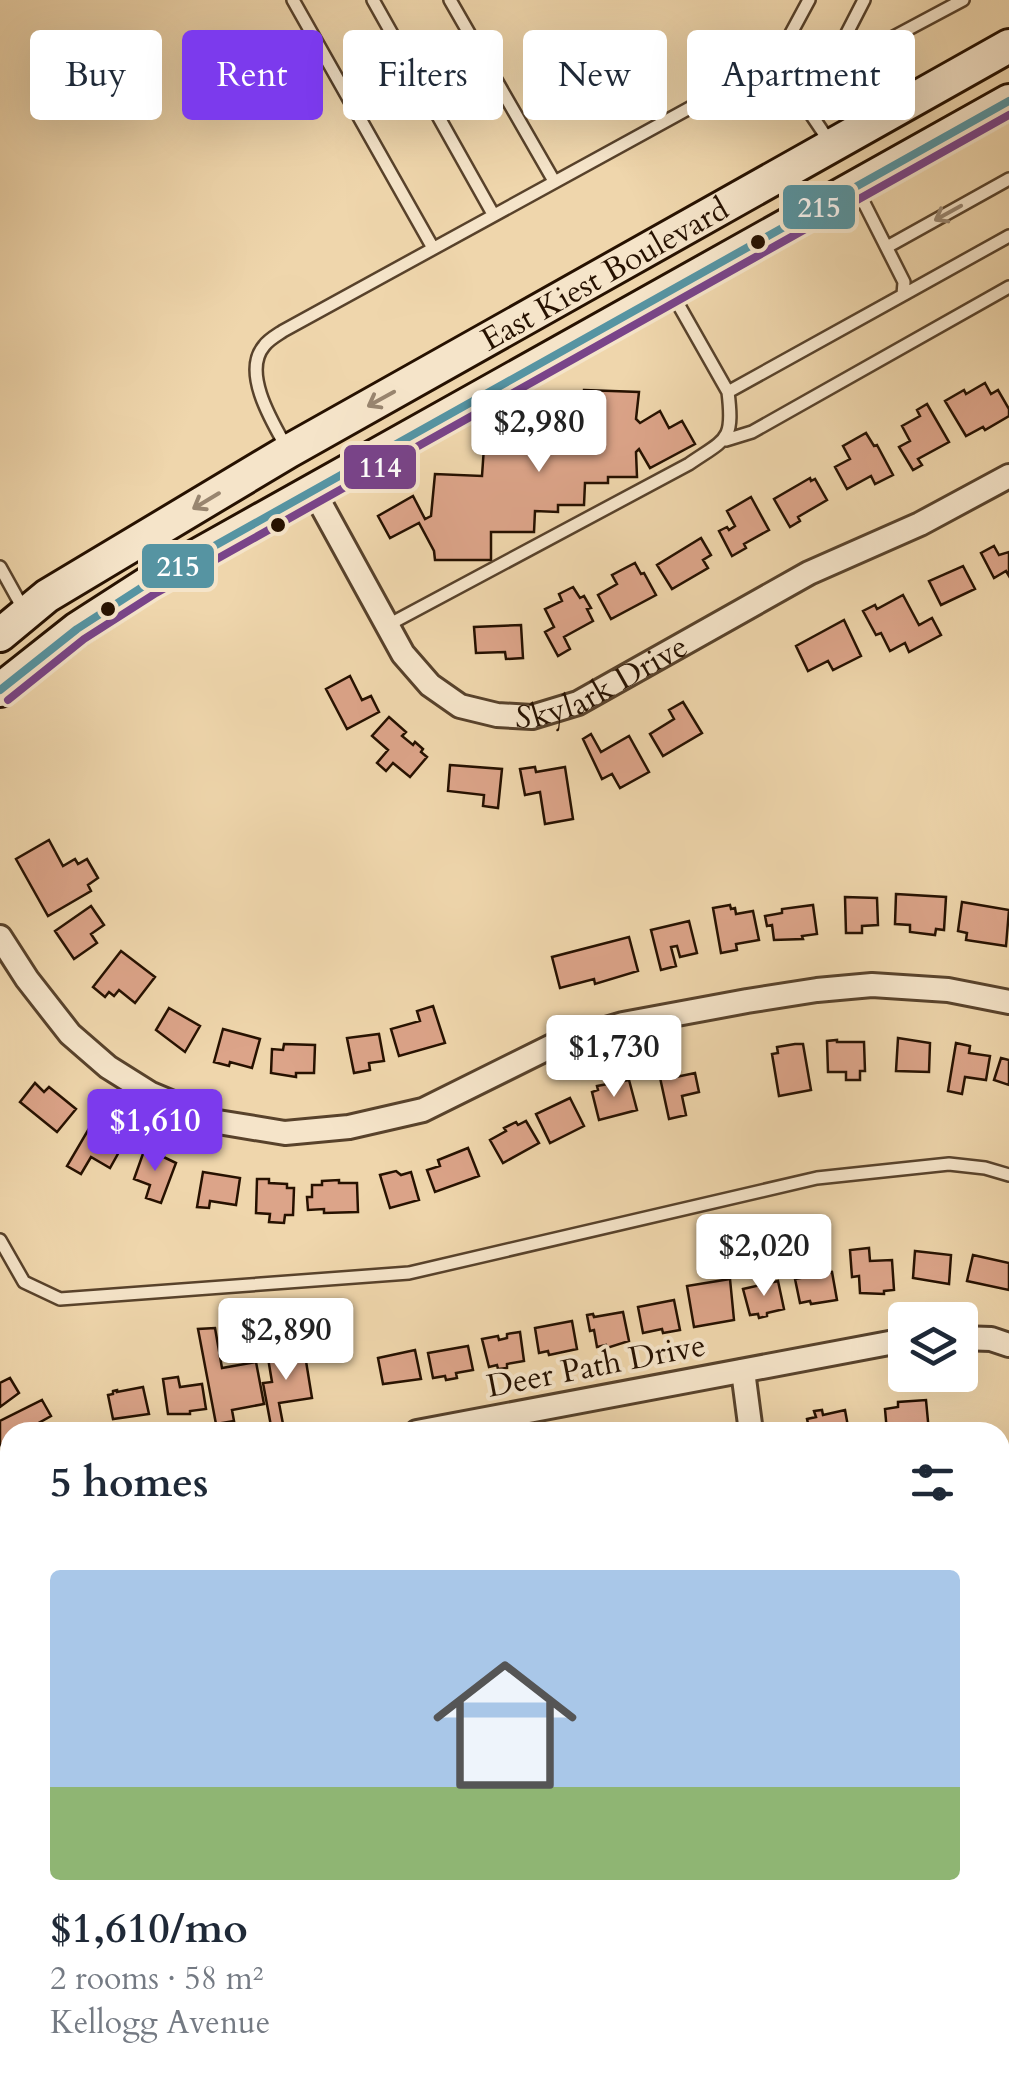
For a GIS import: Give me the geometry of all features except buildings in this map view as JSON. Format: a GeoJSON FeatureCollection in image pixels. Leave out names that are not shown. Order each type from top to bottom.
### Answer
{"type":"FeatureCollection","features":[{"type":"Feature","properties":{"kind":"main road","name":"East Kiest Boulevard"},"geometry":{"type":"LineString","coordinates":[[0,635],[47,596],[289,451],[1009,46]]}},
{"type":"Feature","properties":{"kind":"main road","name":"East Kiest Boulevard"},"geometry":{"type":"LineString","coordinates":[[0,690],[92,620],[150,582],[1009,100]]}},
{"type":"Feature","properties":{"kind":"main road"},"geometry":{"type":"LineString","coordinates":[[832,145],[856,187]]}},
{"type":"Feature","properties":{"kind":"main road","name":"Skylark Drive"},"geometry":{"type":"LineString","coordinates":[[289,451],[313,490]]}},
{"type":"Feature","properties":{"kind":"street","name":"Skylark Drive"},"geometry":{"type":"LineString","coordinates":[[313,490],[403,654],[430,685],[460,706],[497,716],[532,717],[578,703],[809,574],[920,524],[1009,476]]}},
{"type":"Feature","properties":{"kind":"street"},"geometry":{"type":"LineString","coordinates":[[0,937],[70,1034],[108,1067],[152,1094],[218,1122],[285,1134],[349,1127],[423,1110],[558,1043],[623,1024],[747,1001],[872,985],[948,990],[1009,1002]]}},
{"type":"Feature","properties":{"kind":"street"},"geometry":{"type":"LineString","coordinates":[[978,1339],[1009,1345]]}},
{"type":"Feature","properties":{"kind":"street","name":"Deer Path Drive"},"geometry":{"type":"LineString","coordinates":[[470,1422],[888,1343]]}},
{"type":"Feature","properties":{"kind":"street"},"geometry":{"type":"LineString","coordinates":[[743,1370],[751,1422]]}},
{"type":"Feature","properties":{"kind":"lane"},"geometry":{"type":"LineString","coordinates":[[293,0],[433,248]]}},
{"type":"Feature","properties":{"kind":"lane"},"geometry":{"type":"LineString","coordinates":[[373,0],[493,214]]}},
{"type":"Feature","properties":{"kind":"lane"},"geometry":{"type":"LineString","coordinates":[[450,0],[554,181]]}},
{"type":"Feature","properties":{"kind":"lane"},"geometry":{"type":"LineString","coordinates":[[792,30],[808,0]]}},
{"type":"Feature","properties":{"kind":"lane"},"geometry":{"type":"LineString","coordinates":[[848,30],[864,0]]}},
{"type":"Feature","properties":{"kind":"lane"},"geometry":{"type":"LineString","coordinates":[[907,30],[963,0]]}},
{"type":"Feature","properties":{"kind":"lane"},"geometry":{"type":"LineString","coordinates":[[289,451],[258,390],[256,365],[262,347],[283,331],[687,109]]}},
{"type":"Feature","properties":{"kind":"lane"},"geometry":{"type":"LineString","coordinates":[[815,120],[832,145]]}},
{"type":"Feature","properties":{"kind":"lane"},"geometry":{"type":"LineString","coordinates":[[886,247],[1009,179]]}},
{"type":"Feature","properties":{"kind":"lane"},"geometry":{"type":"LineString","coordinates":[[856,187],[904,282],[903,295]]}},
{"type":"Feature","properties":{"kind":"lane"},"geometry":{"type":"LineString","coordinates":[[728,392],[1009,236]]}},
{"type":"Feature","properties":{"kind":"lane"},"geometry":{"type":"LineString","coordinates":[[388,625],[726,440],[752,432],[1009,287]]}},
{"type":"Feature","properties":{"kind":"lane"},"geometry":{"type":"LineString","coordinates":[[670,291],[728,392],[732,422],[726,440]]}},
{"type":"Feature","properties":{"kind":"lane"},"geometry":{"type":"LineString","coordinates":[[0,568],[26,614]]}},
{"type":"Feature","properties":{"kind":"lane"},"geometry":{"type":"LineString","coordinates":[[0,1240],[24,1282],[60,1299],[409,1274],[816,1178],[949,1164],[1009,1175]]}},
{"type":"Feature","properties":{"kind":"transit line","name":"215"},"geometry":{"type":"LineString","coordinates":[[0,690],[77,629],[150,582],[1009,101]]}},
{"type":"Feature","properties":{"kind":"transit line","name":"114"},"geometry":{"type":"LineString","coordinates":[[8,700],[84,639],[156,593],[1009,115]]}}]}
